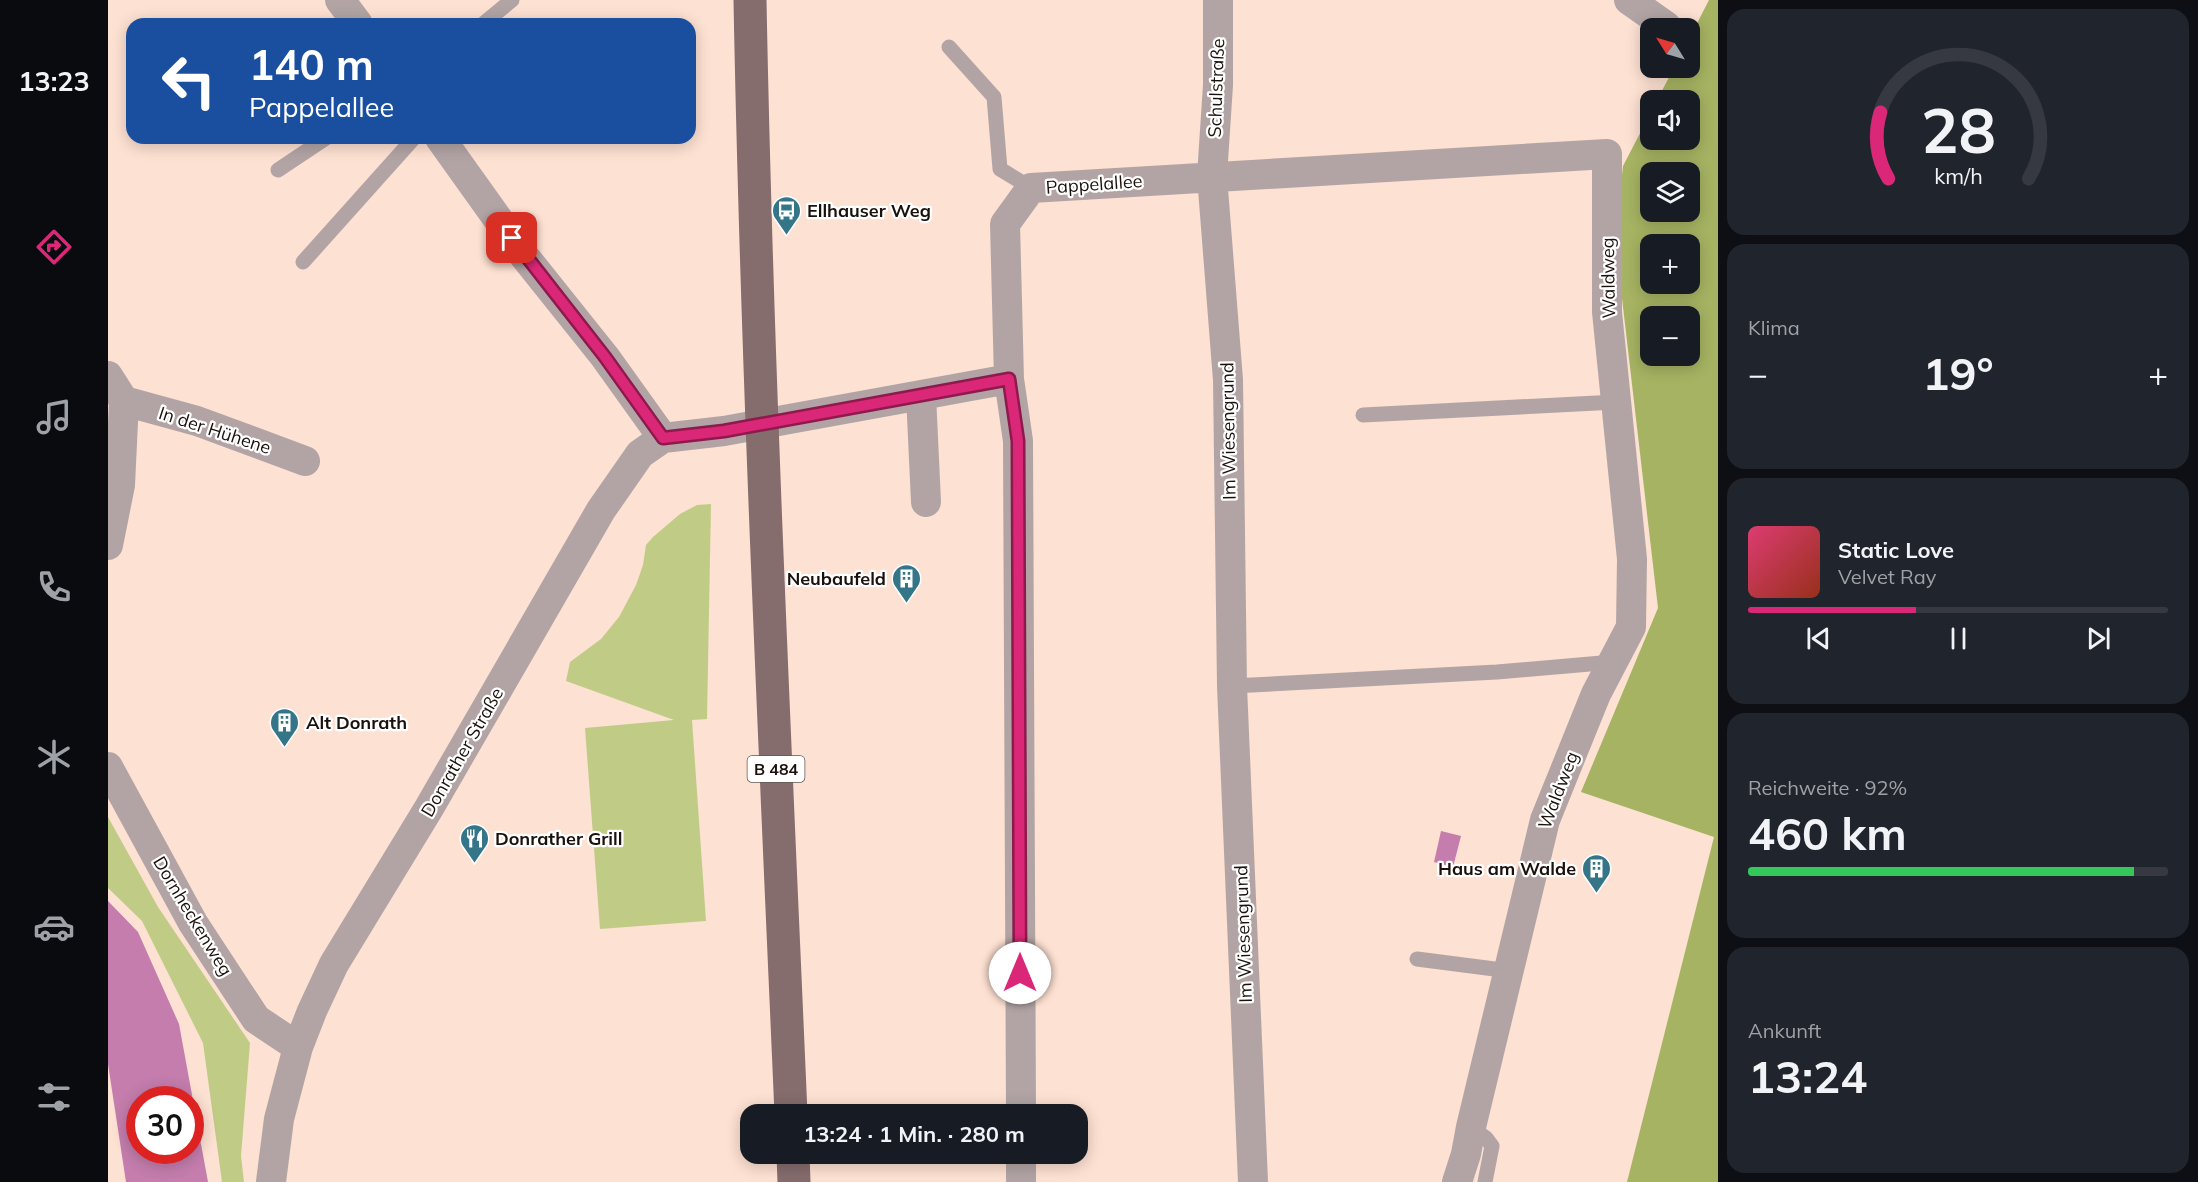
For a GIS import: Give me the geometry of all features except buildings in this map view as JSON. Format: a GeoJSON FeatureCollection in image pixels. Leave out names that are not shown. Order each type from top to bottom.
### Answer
{"type":"FeatureCollection","features":[{"type":"Feature","properties":{"kind":"main road","name":"B 484"},"geometry":{"type":"LineString","coordinates":[[750,0],[755,249],[791,1104]]}},
{"type":"Feature","properties":{"kind":"main road"},"geometry":{"type":"LineString","coordinates":[[793,1164],[794,1182]]}},
{"type":"Feature","properties":{"kind":"street"},"geometry":{"type":"LineString","coordinates":[[340,0],[354,18]]}},
{"type":"Feature","properties":{"kind":"street","name":"Schulstraße"},"geometry":{"type":"LineString","coordinates":[[1212,176],[1218,85],[1218,0]]}},
{"type":"Feature","properties":{"kind":"street"},"geometry":{"type":"LineString","coordinates":[[1629,0],[1655,18]]}},
{"type":"Feature","properties":{"kind":"street"},"geometry":{"type":"LineString","coordinates":[[451,144],[525,256],[605,357],[663,438]]}},
{"type":"Feature","properties":{"kind":"street","name":"Pappelallee"},"geometry":{"type":"LineString","coordinates":[[1021,1104],[1018,441],[1009,379],[1005,224],[1031,188],[1607,154]]}},
{"type":"Feature","properties":{"kind":"street","name":"Waldweg"},"geometry":{"type":"LineString","coordinates":[[1457,1182],[1466,1154],[1545,820],[1596,694],[1631,627],[1632,560],[1607,312],[1607,154]]}},
{"type":"Feature","properties":{"kind":"street","name":"Im Wiesengrund"},"geometry":{"type":"LineString","coordinates":[[1212,176],[1228,380],[1232,686],[1253,1182]]}},
{"type":"Feature","properties":{"kind":"street"},"geometry":{"type":"LineString","coordinates":[[108,376],[124,402],[120,485],[108,545]]}},
{"type":"Feature","properties":{"kind":"street"},"geometry":{"type":"LineString","coordinates":[[763,423],[1009,379]]}},
{"type":"Feature","properties":{"kind":"street"},"geometry":{"type":"LineString","coordinates":[[921,395],[926,502]]}},
{"type":"Feature","properties":{"kind":"street","name":"In der Hühene"},"geometry":{"type":"LineString","coordinates":[[124,402],[198,421],[305,461]]}},
{"type":"Feature","properties":{"kind":"street","name":"Donrather Straße"},"geometry":{"type":"LineString","coordinates":[[271,1182],[279,1119],[298,1047],[334,964],[429,808],[601,510],[640,454],[663,438],[724,431],[763,423]]}},
{"type":"Feature","properties":{"kind":"street","name":"Dornheckenweg"},"geometry":{"type":"LineString","coordinates":[[108,767],[193,923],[256,1019],[298,1047]]}},
{"type":"Feature","properties":{"kind":"street"},"geometry":{"type":"LineString","coordinates":[[1021,1164],[1021,1182]]}},
{"type":"Feature","properties":{"kind":"lane"},"geometry":{"type":"LineString","coordinates":[[490,18],[512,0]]}},
{"type":"Feature","properties":{"kind":"lane"},"geometry":{"type":"LineString","coordinates":[[949,47],[994,97],[1000,169],[1031,188]]}},
{"type":"Feature","properties":{"kind":"lane"},"geometry":{"type":"LineString","coordinates":[[278,170],[317,144]]}},
{"type":"Feature","properties":{"kind":"lane"},"geometry":{"type":"LineString","coordinates":[[303,262],[409,144]]}},
{"type":"Feature","properties":{"kind":"lane"},"geometry":{"type":"LineString","coordinates":[[1364,415],[1616,402]]}},
{"type":"Feature","properties":{"kind":"lane"},"geometry":{"type":"LineString","coordinates":[[1232,686],[1497,672],[1613,662]]}},
{"type":"Feature","properties":{"kind":"lane"},"geometry":{"type":"LineString","coordinates":[[1417,960],[1510,971]]}},
{"type":"Feature","properties":{"kind":"lane"},"geometry":{"type":"LineString","coordinates":[[1471,1127],[1486,1138],[1492,1146],[1485,1182]]}},
{"type":"Feature","properties":{"kind":"green space"},"geometry":{"type":"Polygon","coordinates":[[[1709,0],[1718,0],[1718,1182],[1627,1182],[1714,837],[1581,792],[1658,608],[1615,238],[1623,166],[1640,133],[1640,150],[1700,150],[1700,90],[1662,90],[1669,78],[1700,78],[1700,18],[1709,0]]]}},
{"type":"Feature","properties":{"kind":"green space"},"geometry":{"type":"Polygon","coordinates":[[[711,504],[707,719],[692,720],[706,921],[600,929],[585,728],[674,720],[566,681],[570,662],[601,639],[619,617],[636,585],[643,565],[646,545],[653,537],[680,514],[697,505],[711,504]]]}},
{"type":"Feature","properties":{"kind":"green space"},"geometry":{"type":"Polygon","coordinates":[[[108,817],[158,907],[250,1043],[241,1156],[244,1182],[222,1182],[203,1043],[142,921],[108,888],[108,817]]]}},
{"type":"Feature","properties":{"kind":"shaded area"},"geometry":{"type":"Polygon","coordinates":[[[1441,831],[1461,836],[1453,867],[1434,862],[1441,831]]]}},
{"type":"Feature","properties":{"kind":"shaded area"},"geometry":{"type":"Polygon","coordinates":[[[108,901],[138,932],[179,1024],[190,1086],[126,1086],[126,1164],[204,1164],[204,1160],[208,1182],[126,1182],[108,1064],[108,901]]]}},
{"type":"Feature","properties":{"kind":"place","name":"Ellhauser Weg"},"geometry":{"type":"Point","coordinates":[786,236]}},
{"type":"Feature","properties":{"kind":"place","name":"Neubaufeld"},"geometry":{"type":"Point","coordinates":[907,604]}},
{"type":"Feature","properties":{"kind":"place","name":"Alt Donrath"},"geometry":{"type":"Point","coordinates":[285,748]}},
{"type":"Feature","properties":{"kind":"place","name":"Donrather Grill"},"geometry":{"type":"Point","coordinates":[474,864]}},
{"type":"Feature","properties":{"kind":"place","name":"Haus am Walde"},"geometry":{"type":"Point","coordinates":[1597,894]}},
{"type":"Feature","properties":{"kind":"route"},"geometry":{"type":"LineString","coordinates":[[512,238],[605,357],[663,438],[724,431],[814,416],[1009,379],[1018,441],[1020,973]]}}]}
